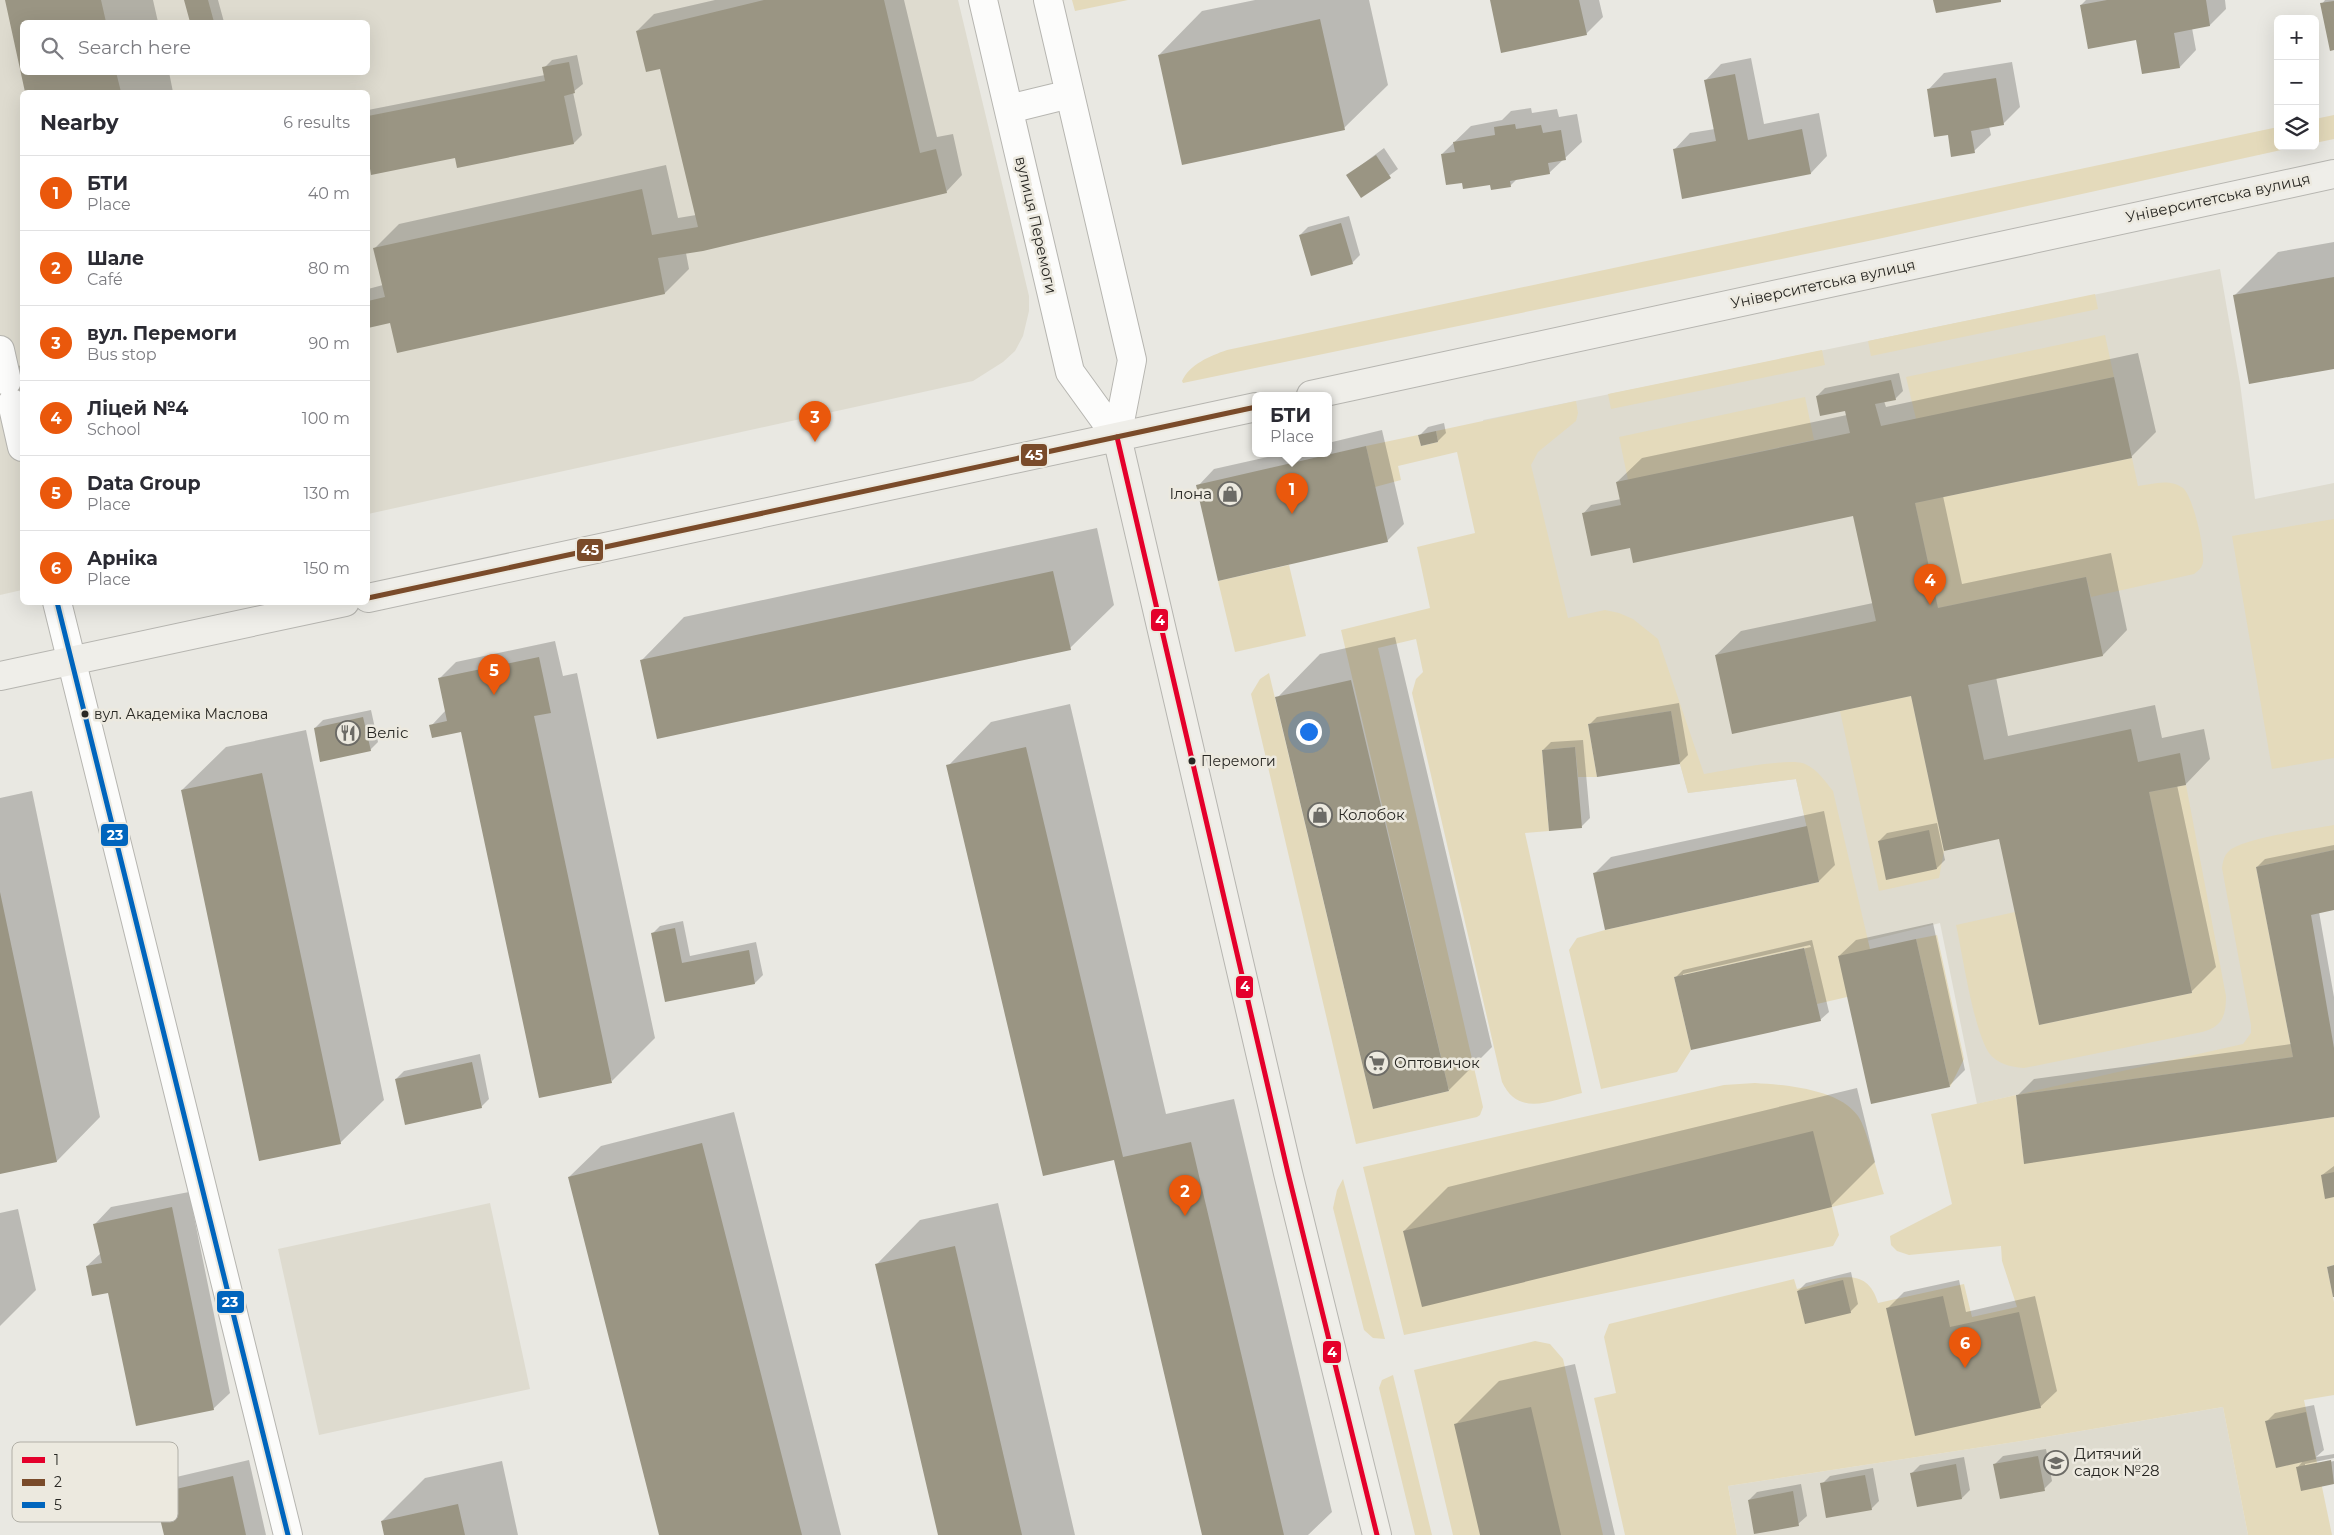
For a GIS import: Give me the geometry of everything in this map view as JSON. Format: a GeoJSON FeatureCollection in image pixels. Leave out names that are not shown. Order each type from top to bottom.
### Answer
{"type":"FeatureCollection","features":[{"type":"Feature","properties":{"kind":"main road","name":"Університетська вулиця"},"geometry":{"type":"LineString","coordinates":[[1326,392],[2334,174]]}},
{"type":"Feature","properties":{"kind":"main road"},"geometry":{"type":"LineString","coordinates":[[370,598],[1252,408]]}},
{"type":"Feature","properties":{"kind":"main road","name":"вулиця Перемоги"},"geometry":{"type":"LineString","coordinates":[[1117,437],[1288,1173],[1377,1535]]}},
{"type":"Feature","properties":{"kind":"main road"},"geometry":{"type":"LineString","coordinates":[[0,676],[331,605]]}},
{"type":"Feature","properties":{"kind":"street","name":"вулиця Перемоги"},"geometry":{"type":"LineString","coordinates":[[983,0],[1070,372],[1117,437]]}},
{"type":"Feature","properties":{"kind":"street","name":"вулиця Перемоги"},"geometry":{"type":"LineString","coordinates":[[1048,0],[1132,360],[1117,437]]}},
{"type":"Feature","properties":{"kind":"street"},"geometry":{"type":"LineString","coordinates":[[1009,109],[1070,94]]}},
{"type":"Feature","properties":{"kind":"street"},"geometry":{"type":"LineString","coordinates":[[0,350],[20,438]]}},
{"type":"Feature","properties":{"kind":"street"},"geometry":{"type":"LineString","coordinates":[[59,605],[288,1535]]}},
{"type":"Feature","properties":{"kind":"shaded area"},"geometry":{"type":"Polygon","coordinates":[[[0,0],[958,0],[1029,296],[1029,311],[1023,336],[1015,351],[1003,362],[973,381],[370,514],[370,90],[20,90],[20,590],[0,595],[0,0]]]}},
{"type":"Feature","properties":{"kind":"shaded area"},"geometry":{"type":"Polygon","coordinates":[[[1072,0],[1128,0],[1075,11],[1072,0]]]}},
{"type":"Feature","properties":{"kind":"shaded area"},"geometry":{"type":"Polygon","coordinates":[[[2334,115],[2334,139],[2319,142],[2319,118],[2334,115]]]}},
{"type":"Feature","properties":{"kind":"shaded area"},"geometry":{"type":"Polygon","coordinates":[[[2274,128],[2274,150],[2281,150],[1878,239],[1183,383],[1182,381],[1186,375],[1195,365],[1227,350],[2274,128]]]}},
{"type":"Feature","properties":{"kind":"shaded area"},"geometry":{"type":"Polygon","coordinates":[[[2220,269],[2240,383],[2255,499],[2334,483],[2334,850],[2256,867],[2293,1057],[2016,1095],[1977,1104],[1940,923],[1822,952],[1819,882],[1796,779],[1688,793],[1680,764],[1671,711],[1588,724],[1483,420],[2220,269]]]}},
{"type":"Feature","properties":{"kind":"shaded area"},"geometry":{"type":"Polygon","coordinates":[[[2095,294],[2098,309],[1871,356],[1868,341],[2095,294]]]}},
{"type":"Feature","properties":{"kind":"shaded area"},"geometry":{"type":"Polygon","coordinates":[[[2105,335],[2114,377],[1916,419],[1906,377],[2105,335]]]}},
{"type":"Feature","properties":{"kind":"shaded area"},"geometry":{"type":"Polygon","coordinates":[[[1822,350],[1825,365],[1611,409],[1608,394],[1822,350]]]}},
{"type":"Feature","properties":{"kind":"shaded area"},"geometry":{"type":"Polygon","coordinates":[[[1805,397],[1814,440],[1628,480],[1619,437],[1805,397]]]}},
{"type":"Feature","properties":{"kind":"shaded area"},"geometry":{"type":"Polygon","coordinates":[[[1576,401],[1578,413],[1576,421],[1538,452],[1531,465],[1568,618],[1605,610],[1619,613],[1633,619],[1658,639],[1704,774],[1771,763],[1797,762],[1809,766],[1820,776],[1833,791],[1870,949],[1847,997],[1817,1004],[1804,948],[1674,977],[1691,1050],[1677,1072],[1601,1089],[1569,950],[1577,938],[1819,882],[1796,779],[1688,793],[1680,764],[1671,711],[1588,724],[1597,777],[1578,777],[1575,747],[1542,750],[1549,831],[1525,833],[1582,1093],[1537,1104],[1517,1100],[1509,1093],[1502,1082],[1412,693],[1416,679],[1423,672],[1416,639],[1378,648],[1483,1107],[1480,1115],[1477,1117],[1356,1144],[1251,694],[1260,679],[1269,673],[1373,1109],[1449,1091],[1341,630],[1430,608],[1417,547],[1475,533],[1457,452],[1398,466],[1401,480],[1375,487],[1366,446],[1418,435],[1421,446],[1438,442],[1436,431],[1576,401]]]}},
{"type":"Feature","properties":{"kind":"shaded area"},"geometry":{"type":"Polygon","coordinates":[[[2132,458],[2138,486],[2167,482],[2178,485],[2187,493],[2198,523],[2203,555],[2202,566],[2194,574],[2091,597],[2086,577],[1938,608],[1915,503],[2132,458]]]}},
{"type":"Feature","properties":{"kind":"shaded area"},"geometry":{"type":"Polygon","coordinates":[[[2334,519],[2334,758],[2272,769],[2232,536],[2334,519]]]}},
{"type":"Feature","properties":{"kind":"shaded area"},"geometry":{"type":"Polygon","coordinates":[[[1289,565],[1306,636],[1235,652],[1218,581],[1289,565]]]}},
{"type":"Feature","properties":{"kind":"shaded area"},"geometry":{"type":"Polygon","coordinates":[[[1911,696],[1944,851],[1939,878],[1879,891],[1840,711],[1911,696]]]}},
{"type":"Feature","properties":{"kind":"shaded area"},"geometry":{"type":"Polygon","coordinates":[[[2186,785],[2226,996],[2222,1020],[2209,1030],[2202,1032],[2024,1068],[2009,1066],[1996,1060],[1989,1053],[1983,1042],[1978,1027],[1956,925],[2015,912],[2039,1025],[2192,993],[2149,792],[2186,785]]]}},
{"type":"Feature","properties":{"kind":"shaded area"},"geometry":{"type":"Polygon","coordinates":[[[2334,825],[2334,850],[2256,867],[2293,1057],[2016,1095],[2024,1163],[2334,1117],[2334,1265],[2327,1267],[2334,1302],[2334,1395],[2304,1400],[2332,1535],[2248,1535],[2223,1407],[2028,1440],[1728,1486],[1737,1535],[1625,1535],[1594,1398],[1616,1393],[1604,1337],[1609,1324],[1794,1279],[1797,1289],[1834,1279],[1856,1278],[1865,1282],[1872,1290],[1878,1303],[1964,1284],[1972,1317],[2017,1307],[2002,1261],[2001,1246],[1909,1255],[1897,1251],[1891,1245],[1890,1236],[1952,1204],[1931,1114],[2243,1044],[2251,1033],[2251,1025],[2222,868],[2223,861],[2229,851],[2248,842],[2334,825]]]}},
{"type":"Feature","properties":{"kind":"shaded area"},"geometry":{"type":"Polygon","coordinates":[[[1937,935],[1964,1059],[1950,1087],[1916,939],[1937,935]]]}},
{"type":"Feature","properties":{"kind":"shaded area"},"geometry":{"type":"Polygon","coordinates":[[[1755,1083],[1796,1087],[1825,1094],[1849,1107],[1861,1122],[1869,1141],[1884,1194],[1832,1207],[1839,1235],[1833,1246],[1404,1335],[1363,1167],[1724,1085],[1755,1083]]]}},
{"type":"Feature","properties":{"kind":"shaded area"},"geometry":{"type":"Polygon","coordinates":[[[1343,1179],[1385,1339],[1373,1338],[1364,1330],[1333,1208],[1337,1190],[1343,1179]]]}},
{"type":"Feature","properties":{"kind":"shaded area"},"geometry":{"type":"Polygon","coordinates":[[[490,1203],[530,1389],[319,1435],[278,1249],[490,1203]]]}},
{"type":"Feature","properties":{"kind":"shaded area"},"geometry":{"type":"Polygon","coordinates":[[[1535,1341],[1550,1344],[1563,1359],[1603,1535],[1453,1535],[1414,1370],[1535,1341]]]}},
{"type":"Feature","properties":{"kind":"shaded area"},"geometry":{"type":"Polygon","coordinates":[[[1393,1375],[1432,1535],[1415,1535],[1379,1388],[1382,1380],[1393,1375]]]}},
{"type":"Feature","properties":{"kind":"shaded area","name":"Дитячий садок №28"},"geometry":{"type":"Polygon","coordinates":[[[2223,1407],[2248,1535],[1737,1535],[1728,1486],[2028,1440],[2223,1407]]]}},
{"type":"Feature","properties":{"kind":"building"},"geometry":{"type":"Polygon","coordinates":[[[5,0],[101,0],[106,20],[20,20],[20,69],[5,0]]]}},
{"type":"Feature","properties":{"kind":"building"},"geometry":{"type":"Polygon","coordinates":[[[184,0],[208,0],[213,20],[189,20],[184,0]]]}},
{"type":"Feature","properties":{"kind":"building"},"geometry":{"type":"Polygon","coordinates":[[[764,0],[884,0],[920,153],[936,149],[947,193],[703,251],[658,258],[665,294],[397,353],[390,323],[370,328],[370,301],[385,297],[373,248],[642,189],[652,235],[698,227],[660,69],[646,72],[636,31],[764,0]]]}},
{"type":"Feature","properties":{"kind":"building"},"geometry":{"type":"Polygon","coordinates":[[[1490,0],[1579,0],[1587,35],[1501,53],[1490,0]]]}},
{"type":"Feature","properties":{"kind":"building"},"geometry":{"type":"Polygon","coordinates":[[[1933,0],[2001,0],[2001,2],[1936,13],[1933,0]]]}},
{"type":"Feature","properties":{"kind":"building"},"geometry":{"type":"Polygon","coordinates":[[[2107,0],[2206,0],[2210,26],[2174,33],[2180,68],[2142,74],[2136,40],[2088,49],[2080,5],[2107,0]]]}},
{"type":"Feature","properties":{"kind":"building"},"geometry":{"type":"Polygon","coordinates":[[[2334,1],[2334,50],[2330,51],[2320,3],[2334,1]]]}},
{"type":"Feature","properties":{"kind":"building"},"geometry":{"type":"Polygon","coordinates":[[[1320,19],[1345,130],[1182,165],[1158,55],[1320,19]]]}},
{"type":"Feature","properties":{"kind":"building"},"geometry":{"type":"Polygon","coordinates":[[[569,62],[575,93],[564,96],[574,144],[457,168],[455,158],[371,175],[370,116],[545,81],[542,67],[569,62]]]}},
{"type":"Feature","properties":{"kind":"building"},"geometry":{"type":"Polygon","coordinates":[[[1735,74],[1748,140],[1802,129],[1811,174],[1682,199],[1673,149],[1716,141],[1704,80],[1735,74]]]}},
{"type":"Feature","properties":{"kind":"building"},"geometry":{"type":"Polygon","coordinates":[[[21,75],[117,75],[120,90],[25,90],[21,75]]]}},
{"type":"Feature","properties":{"kind":"building"},"geometry":{"type":"Polygon","coordinates":[[[1996,78],[2004,125],[1971,131],[1975,153],[1951,157],[1948,135],[1934,137],[1927,89],[1996,78]]]}},
{"type":"Feature","properties":{"kind":"building"},"geometry":{"type":"Polygon","coordinates":[[[1515,124],[1516,129],[1541,125],[1543,133],[1561,130],[1566,160],[1548,163],[1550,174],[1510,181],[1511,187],[1491,190],[1490,185],[1463,189],[1462,183],[1446,185],[1441,154],[1455,152],[1453,142],[1495,135],[1494,127],[1515,124]]]}},
{"type":"Feature","properties":{"kind":"building"},"geometry":{"type":"Polygon","coordinates":[[[1376,155],[1391,178],[1361,198],[1346,175],[1376,155]]]}},
{"type":"Feature","properties":{"kind":"building"},"geometry":{"type":"Polygon","coordinates":[[[1341,223],[1353,264],[1311,276],[1299,235],[1341,223]]]}},
{"type":"Feature","properties":{"kind":"building"},"geometry":{"type":"Polygon","coordinates":[[[2334,277],[2334,369],[2249,384],[2233,295],[2334,277]]]}},
{"type":"Feature","properties":{"kind":"building"},"geometry":{"type":"Polygon","coordinates":[[[2114,377],[2132,458],[1915,503],[1938,608],[2086,577],[2103,656],[1968,685],[1984,760],[2131,729],[2138,762],[2180,753],[2186,785],[2149,792],[2192,993],[2039,1025],[1999,839],[1944,851],[1911,696],[1732,734],[1715,655],[1876,621],[1853,516],[1633,563],[1630,548],[1591,556],[1582,513],[1621,505],[1616,482],[1850,433],[1845,411],[1820,416],[1816,396],[1891,380],[1896,400],[1875,404],[1881,426],[2114,377]]]}},
{"type":"Feature","properties":{"kind":"building"},"geometry":{"type":"Polygon","coordinates":[[[1436,431],[1438,442],[1421,446],[1418,435],[1436,431]]]}},
{"type":"Feature","properties":{"kind":"building"},"geometry":{"type":"Polygon","coordinates":[[[1366,446],[1388,542],[1218,581],[1196,485],[1318,457],[1332,457],[1332,454],[1366,446]]]}},
{"type":"Feature","properties":{"kind":"building"},"geometry":{"type":"Polygon","coordinates":[[[1053,571],[1071,650],[657,739],[640,660],[1053,571]]]}},
{"type":"Feature","properties":{"kind":"building"},"geometry":{"type":"Polygon","coordinates":[[[539,657],[551,713],[534,716],[612,1083],[539,1098],[461,732],[432,738],[429,725],[447,721],[438,678],[539,657]]]}},
{"type":"Feature","properties":{"kind":"building"},"geometry":{"type":"Polygon","coordinates":[[[1351,680],[1449,1091],[1373,1109],[1275,697],[1351,680]]]}},
{"type":"Feature","properties":{"kind":"building"},"geometry":{"type":"Polygon","coordinates":[[[1671,711],[1680,764],[1597,777],[1588,724],[1671,711]]]}},
{"type":"Feature","properties":{"kind":"building"},"geometry":{"type":"Polygon","coordinates":[[[363,717],[371,751],[320,762],[314,728],[363,717]]]}},
{"type":"Feature","properties":{"kind":"building"},"geometry":{"type":"Polygon","coordinates":[[[1026,747],[1123,1157],[1191,1142],[1284,1535],[1202,1535],[1114,1160],[1043,1176],[946,765],[1026,747]]]}},
{"type":"Feature","properties":{"kind":"building"},"geometry":{"type":"Polygon","coordinates":[[[1575,747],[1582,828],[1549,831],[1542,750],[1575,747]]]}},
{"type":"Feature","properties":{"kind":"building"},"geometry":{"type":"Polygon","coordinates":[[[262,773],[341,1144],[259,1161],[181,790],[262,773]]]}},
{"type":"Feature","properties":{"kind":"building"},"geometry":{"type":"Polygon","coordinates":[[[1807,826],[1819,882],[1605,930],[1593,873],[1807,826]]]}},
{"type":"Feature","properties":{"kind":"building"},"geometry":{"type":"Polygon","coordinates":[[[1929,830],[1937,869],[1886,880],[1878,841],[1929,830]]]}},
{"type":"Feature","properties":{"kind":"building"},"geometry":{"type":"Polygon","coordinates":[[[2334,850],[2334,910],[2311,915],[2334,1048],[2334,1117],[2024,1164],[2016,1095],[2293,1057],[2256,867],[2334,850]]]}},
{"type":"Feature","properties":{"kind":"building"},"geometry":{"type":"Polygon","coordinates":[[[0,892],[57,1162],[0,1174],[0,892]]]}},
{"type":"Feature","properties":{"kind":"building"},"geometry":{"type":"Polygon","coordinates":[[[675,928],[682,963],[749,950],[755,984],[665,1002],[651,933],[675,928]]]}},
{"type":"Feature","properties":{"kind":"building"},"geometry":{"type":"Polygon","coordinates":[[[1916,939],[1950,1087],[1871,1104],[1838,956],[1916,939]]]}},
{"type":"Feature","properties":{"kind":"building"},"geometry":{"type":"Polygon","coordinates":[[[1804,948],[1821,1021],[1691,1050],[1674,977],[1804,948]]]}},
{"type":"Feature","properties":{"kind":"building"},"geometry":{"type":"Polygon","coordinates":[[[472,1062],[482,1108],[405,1125],[395,1079],[472,1062]]]}},
{"type":"Feature","properties":{"kind":"building"},"geometry":{"type":"Polygon","coordinates":[[[1813,1131],[1832,1207],[1422,1307],[1403,1231],[1813,1131]]]}},
{"type":"Feature","properties":{"kind":"building"},"geometry":{"type":"Polygon","coordinates":[[[702,1143],[802,1535],[659,1535],[568,1177],[702,1143]]]}},
{"type":"Feature","properties":{"kind":"building"},"geometry":{"type":"Polygon","coordinates":[[[2334,1172],[2334,1197],[2325,1199],[2321,1175],[2334,1172]]]}},
{"type":"Feature","properties":{"kind":"building"},"geometry":{"type":"Polygon","coordinates":[[[172,1207],[214,1410],[136,1426],[108,1293],[92,1296],[86,1266],[102,1263],[93,1224],[172,1207]]]}},
{"type":"Feature","properties":{"kind":"building"},"geometry":{"type":"Polygon","coordinates":[[[955,1246],[1022,1535],[938,1535],[875,1264],[955,1246]]]}},
{"type":"Feature","properties":{"kind":"building"},"geometry":{"type":"Polygon","coordinates":[[[2334,1265],[2334,1297],[2333,1297],[2327,1267],[2334,1265]]]}},
{"type":"Feature","properties":{"kind":"building"},"geometry":{"type":"Polygon","coordinates":[[[1843,1280],[1851,1313],[1805,1324],[1797,1291],[1843,1280]]]}},
{"type":"Feature","properties":{"kind":"building"},"geometry":{"type":"Polygon","coordinates":[[[1943,1296],[1950,1327],[2019,1312],[2041,1408],[1915,1436],[1886,1308],[1943,1296]]]}},
{"type":"Feature","properties":{"kind":"building"},"geometry":{"type":"Polygon","coordinates":[[[1531,1407],[1561,1535],[1480,1535],[1454,1424],[1531,1407]]]}},
{"type":"Feature","properties":{"kind":"building"},"geometry":{"type":"Polygon","coordinates":[[[2306,1412],[2316,1459],[2276,1468],[2265,1421],[2306,1412]]]}},
{"type":"Feature","properties":{"kind":"building"},"geometry":{"type":"Polygon","coordinates":[[[2038,1456],[2045,1491],[2000,1499],[1993,1464],[2038,1456]]]}},
{"type":"Feature","properties":{"kind":"building"},"geometry":{"type":"Polygon","coordinates":[[[2331,1460],[2334,1484],[2301,1491],[2296,1467],[2331,1460]]]}},
{"type":"Feature","properties":{"kind":"building"},"geometry":{"type":"Polygon","coordinates":[[[1956,1464],[1962,1499],[1917,1507],[1910,1473],[1956,1464]]]}},
{"type":"Feature","properties":{"kind":"building"},"geometry":{"type":"Polygon","coordinates":[[[1865,1475],[1872,1510],[1826,1518],[1820,1483],[1865,1475]]]}},
{"type":"Feature","properties":{"kind":"building"},"geometry":{"type":"Polygon","coordinates":[[[233,1476],[246,1535],[164,1535],[161,1522],[178,1522],[178,1489],[233,1476]]]}},
{"type":"Feature","properties":{"kind":"building"},"geometry":{"type":"Polygon","coordinates":[[[1793,1491],[1799,1526],[1754,1534],[1748,1500],[1793,1491]]]}},
{"type":"Feature","properties":{"kind":"building"},"geometry":{"type":"Polygon","coordinates":[[[458,1504],[465,1535],[384,1535],[381,1521],[458,1504]]]}},
{"type":"Feature","properties":{"kind":"transit line","name":"45"},"geometry":{"type":"LineString","coordinates":[[370,598],[1252,408]]}},
{"type":"Feature","properties":{"kind":"transit line","name":"4"},"geometry":{"type":"LineString","coordinates":[[1117,437],[1288,1173],[1377,1535]]}},
{"type":"Feature","properties":{"kind":"transit line","name":"23"},"geometry":{"type":"LineString","coordinates":[[58,605],[288,1535]]}},
{"type":"Feature","properties":{"kind":"place","name":"вул. Перемоги"},"geometry":{"type":"Point","coordinates":[815,442]}},
{"type":"Feature","properties":{"kind":"place","name":"Ілона"},"geometry":{"type":"Point","coordinates":[1230,494]}},
{"type":"Feature","properties":{"kind":"place","name":"БТИ"},"geometry":{"type":"Point","coordinates":[1292,514]}},
{"type":"Feature","properties":{"kind":"place","name":"Ліцей №4"},"geometry":{"type":"Point","coordinates":[1930,605]}},
{"type":"Feature","properties":{"kind":"place","name":"Data Group"},"geometry":{"type":"Point","coordinates":[494,695]}},
{"type":"Feature","properties":{"kind":"place","name":"вул. Академіка Маслова"},"geometry":{"type":"Point","coordinates":[85,714]}},
{"type":"Feature","properties":{"kind":"place","name":"Веліс"},"geometry":{"type":"Point","coordinates":[348,733]}},
{"type":"Feature","properties":{"kind":"place","name":"Перемоги"},"geometry":{"type":"Point","coordinates":[1192,761]}},
{"type":"Feature","properties":{"kind":"place","name":"Колобок"},"geometry":{"type":"Point","coordinates":[1320,815]}},
{"type":"Feature","properties":{"kind":"place","name":"Оптовичок"},"geometry":{"type":"Point","coordinates":[1377,1063]}},
{"type":"Feature","properties":{"kind":"place","name":"Шале"},"geometry":{"type":"Point","coordinates":[1185,1216]}},
{"type":"Feature","properties":{"kind":"place","name":"Арніка"},"geometry":{"type":"Point","coordinates":[1965,1368]}},
{"type":"Feature","properties":{"kind":"place","name":"Дитячий садок №28"},"geometry":{"type":"Point","coordinates":[2056,1463]}}]}
